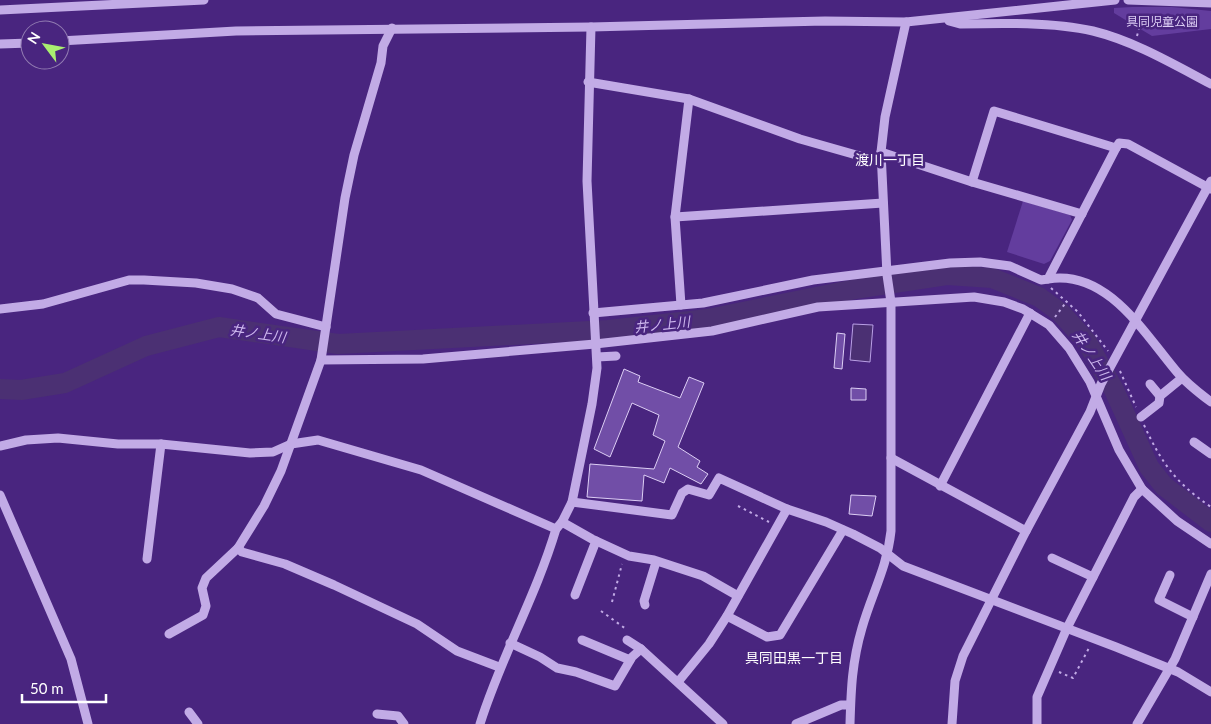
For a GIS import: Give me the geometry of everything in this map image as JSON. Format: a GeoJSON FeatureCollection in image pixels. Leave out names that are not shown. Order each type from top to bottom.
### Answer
{"type":"FeatureCollection","features":[{"type":"Feature","properties":{"kind":"street"},"geometry":{"type":"LineString","coordinates":[[0,10],[204,0]]}},
{"type":"Feature","properties":{"kind":"street"},"geometry":{"type":"LineString","coordinates":[[70,40],[236,31],[906,22],[1114,0]]}},
{"type":"Feature","properties":{"kind":"street"},"geometry":{"type":"LineString","coordinates":[[1128,0],[1211,3]]}},
{"type":"Feature","properties":{"kind":"street"},"geometry":{"type":"LineString","coordinates":[[944,19],[960,24],[1056,25],[1094,31],[1123,40],[1211,84]]}},
{"type":"Feature","properties":{"kind":"street"},"geometry":{"type":"LineString","coordinates":[[850,724],[850,683],[855,655],[862,627],[888,555],[891,458],[891,300],[887,272],[881,152],[884,117],[906,22]]}},
{"type":"Feature","properties":{"kind":"street"},"geometry":{"type":"LineString","coordinates":[[480,724],[499,667],[536,588],[559,526],[572,502],[592,404],[597,357],[594,342],[587,181],[588,82],[591,27]]}},
{"type":"Feature","properties":{"kind":"street"},"geometry":{"type":"LineString","coordinates":[[168,634],[203,616],[206,606],[202,588],[206,578],[238,548],[264,506],[291,444],[322,356],[346,189],[381,63],[383,46],[392,28]]}},
{"type":"Feature","properties":{"kind":"street"},"geometry":{"type":"LineString","coordinates":[[0,44],[20,43]]}},
{"type":"Feature","properties":{"kind":"street"},"geometry":{"type":"LineString","coordinates":[[588,82],[689,99],[800,139],[881,162]]}},
{"type":"Feature","properties":{"kind":"street"},"geometry":{"type":"LineString","coordinates":[[681,305],[674,217],[689,99]]}},
{"type":"Feature","properties":{"kind":"street"},"geometry":{"type":"LineString","coordinates":[[972,182],[994,111],[1116,148]]}},
{"type":"Feature","properties":{"kind":"street"},"geometry":{"type":"LineString","coordinates":[[952,724],[955,681],[963,656],[1096,398],[1101,384],[1210,185],[1128,144],[1119,143],[1048,279]]}},
{"type":"Feature","properties":{"kind":"street"},"geometry":{"type":"LineString","coordinates":[[881,152],[972,182],[1082,214]]}},
{"type":"Feature","properties":{"kind":"street"},"geometry":{"type":"LineString","coordinates":[[674,217],[883,203]]}},
{"type":"Feature","properties":{"kind":"street"},"geometry":{"type":"LineString","coordinates":[[593,316],[703,303],[813,280],[887,272],[950,262],[980,262],[1010,266],[1041,280],[1073,278],[1091,284],[1126,309],[1137,320],[1182,378],[1211,402]]}},
{"type":"Feature","properties":{"kind":"street"},"geometry":{"type":"LineString","coordinates":[[0,309],[44,304],[129,280],[196,283],[232,290],[258,298],[276,314],[325,331]]}},
{"type":"Feature","properties":{"kind":"street"},"geometry":{"type":"LineString","coordinates":[[322,356],[423,359],[712,331],[818,307],[891,300],[974,297],[1004,302],[1030,313],[1049,325],[1079,362],[1119,450],[1142,489],[1177,521],[1211,544]]}},
{"type":"Feature","properties":{"kind":"street"},"geometry":{"type":"LineString","coordinates":[[940,486],[1030,313]]}},
{"type":"Feature","properties":{"kind":"street"},"geometry":{"type":"LineString","coordinates":[[597,357],[616,356]]}},
{"type":"Feature","properties":{"kind":"street"},"geometry":{"type":"LineString","coordinates":[[1141,417],[1159,403],[1160,396],[1182,378]]}},
{"type":"Feature","properties":{"kind":"street"},"geometry":{"type":"LineString","coordinates":[[1150,384],[1160,396]]}},
{"type":"Feature","properties":{"kind":"street"},"geometry":{"type":"LineString","coordinates":[[0,446],[26,440],[58,438],[118,444],[161,444],[250,453],[273,452],[291,444],[318,440],[411,467],[627,555],[703,576],[738,596]]}},
{"type":"Feature","properties":{"kind":"street"},"geometry":{"type":"LineString","coordinates":[[1194,442],[1211,454]]}},
{"type":"Feature","properties":{"kind":"street"},"geometry":{"type":"LineString","coordinates":[[147,558],[161,444]]}},
{"type":"Feature","properties":{"kind":"street"},"geometry":{"type":"LineString","coordinates":[[891,458],[1026,531]]}},
{"type":"Feature","properties":{"kind":"street"},"geometry":{"type":"LineString","coordinates":[[572,502],[672,515],[682,492],[688,489],[710,495],[719,478],[787,509],[826,522],[880,548],[903,566],[1168,668],[1197,682],[1211,692]]}},
{"type":"Feature","properties":{"kind":"street"},"geometry":{"type":"LineString","coordinates":[[1037,724],[1037,697],[1067,628],[1134,497],[1142,489]]}},
{"type":"Feature","properties":{"kind":"street"},"geometry":{"type":"LineString","coordinates":[[0,495],[71,659],[88,724]]}},
{"type":"Feature","properties":{"kind":"street"},"geometry":{"type":"LineString","coordinates":[[678,682],[710,641],[726,616],[787,509]]}},
{"type":"Feature","properties":{"kind":"street"},"geometry":{"type":"LineString","coordinates":[[726,616],[767,637],[780,635],[842,530]]}},
{"type":"Feature","properties":{"kind":"street"},"geometry":{"type":"LineString","coordinates":[[575,596],[596,541]]}},
{"type":"Feature","properties":{"kind":"street"},"geometry":{"type":"LineString","coordinates":[[238,548],[242,552],[285,564],[334,585],[417,624],[458,651],[499,667]]}},
{"type":"Feature","properties":{"kind":"street"},"geometry":{"type":"LineString","coordinates":[[1052,558],[1093,577]]}},
{"type":"Feature","properties":{"kind":"street"},"geometry":{"type":"LineString","coordinates":[[645,605],[656,562]]}},
{"type":"Feature","properties":{"kind":"street"},"geometry":{"type":"LineString","coordinates":[[1137,724],[1168,668],[1175,659],[1211,574]]}},
{"type":"Feature","properties":{"kind":"street"},"geometry":{"type":"LineString","coordinates":[[1170,576],[1159,600],[1193,617]]}},
{"type":"Feature","properties":{"kind":"street"},"geometry":{"type":"LineString","coordinates":[[628,635],[640,649],[678,682],[716,722]]}},
{"type":"Feature","properties":{"kind":"street"},"geometry":{"type":"LineString","coordinates":[[582,640],[630,660]]}},
{"type":"Feature","properties":{"kind":"street"},"geometry":{"type":"LineString","coordinates":[[710,641],[719,647]]}},
{"type":"Feature","properties":{"kind":"street"},"geometry":{"type":"LineString","coordinates":[[510,643],[557,668],[576,672],[615,686],[630,660],[640,649]]}},
{"type":"Feature","properties":{"kind":"street"},"geometry":{"type":"LineString","coordinates":[[796,724],[841,705],[850,705]]}},
{"type":"Feature","properties":{"kind":"street"},"geometry":{"type":"LineString","coordinates":[[189,712],[198,724]]}},
{"type":"Feature","properties":{"kind":"street"},"geometry":{"type":"LineString","coordinates":[[377,714],[398,716],[404,724]]}},
{"type":"Feature","properties":{"kind":"path"},"geometry":{"type":"LineString","coordinates":[[1048,279],[1049,287],[1067,301],[1108,349],[1159,457],[1189,491],[1211,507]]}},
{"type":"Feature","properties":{"kind":"path"},"geometry":{"type":"LineString","coordinates":[[1049,325],[1067,301]]}},
{"type":"Feature","properties":{"kind":"path"},"geometry":{"type":"LineString","coordinates":[[738,506],[778,527]]}},
{"type":"Feature","properties":{"kind":"path"},"geometry":{"type":"LineString","coordinates":[[612,602],[623,561],[627,555]]}},
{"type":"Feature","properties":{"kind":"path"},"geometry":{"type":"LineString","coordinates":[[601,611],[628,635]]}},
{"type":"Feature","properties":{"kind":"path"},"geometry":{"type":"LineString","coordinates":[[1050,668],[1073,678],[1090,646]]}},
{"type":"Feature","properties":{"kind":"green space","name":"具同児童公園"},"geometry":{"type":"Polygon","coordinates":[[[1172,7],[1211,11],[1211,29],[1152,36],[1114,13],[1114,8],[1172,7]]]}},
{"type":"Feature","properties":{"kind":"green space"},"geometry":{"type":"Polygon","coordinates":[[[1023,201],[1070,215],[1072,220],[1050,261],[1044,264],[1007,252],[1023,201]]]}},
{"type":"Feature","properties":{"kind":"shaded area"},"geometry":{"type":"Polygon","coordinates":[[[853,324],[873,325],[870,362],[850,360],[853,324]]]}},
{"type":"Feature","properties":{"kind":"building"},"geometry":{"type":"Polygon","coordinates":[[[837,333],[845,334],[842,369],[834,368],[837,333]]]}},
{"type":"Feature","properties":{"kind":"building"},"geometry":{"type":"Polygon","coordinates":[[[624,369],[640,376],[638,382],[680,398],[689,377],[704,383],[678,447],[700,461],[697,467],[708,474],[701,484],[670,468],[664,483],[644,475],[642,501],[587,497],[590,464],[654,469],[665,441],[653,435],[659,415],[632,403],[610,457],[594,449],[624,369]]]}},
{"type":"Feature","properties":{"kind":"building"},"geometry":{"type":"Polygon","coordinates":[[[851,388],[866,389],[866,400],[851,400],[851,388]]]}},
{"type":"Feature","properties":{"kind":"building"},"geometry":{"type":"Polygon","coordinates":[[[851,495],[876,496],[872,516],[849,514],[851,495]]]}},
{"type":"Feature","properties":{"kind":"waterway","name":"井ノ上川"},"geometry":{"type":"LineString","coordinates":[[0,389],[21,390],[65,383],[146,346],[219,327],[338,344],[608,330],[708,319],[861,288],[947,275],[992,278],[1039,297],[1061,313],[1087,342],[1114,390],[1149,467],[1164,486],[1211,522]]}},
{"type":"Feature","properties":{"kind":"district","name":"渡川一丁目"},"geometry":{"type":"Point","coordinates":[890,159]}},
{"type":"Feature","properties":{"kind":"district","name":"具同田黒一丁目"},"geometry":{"type":"Point","coordinates":[794,657]}}]}
